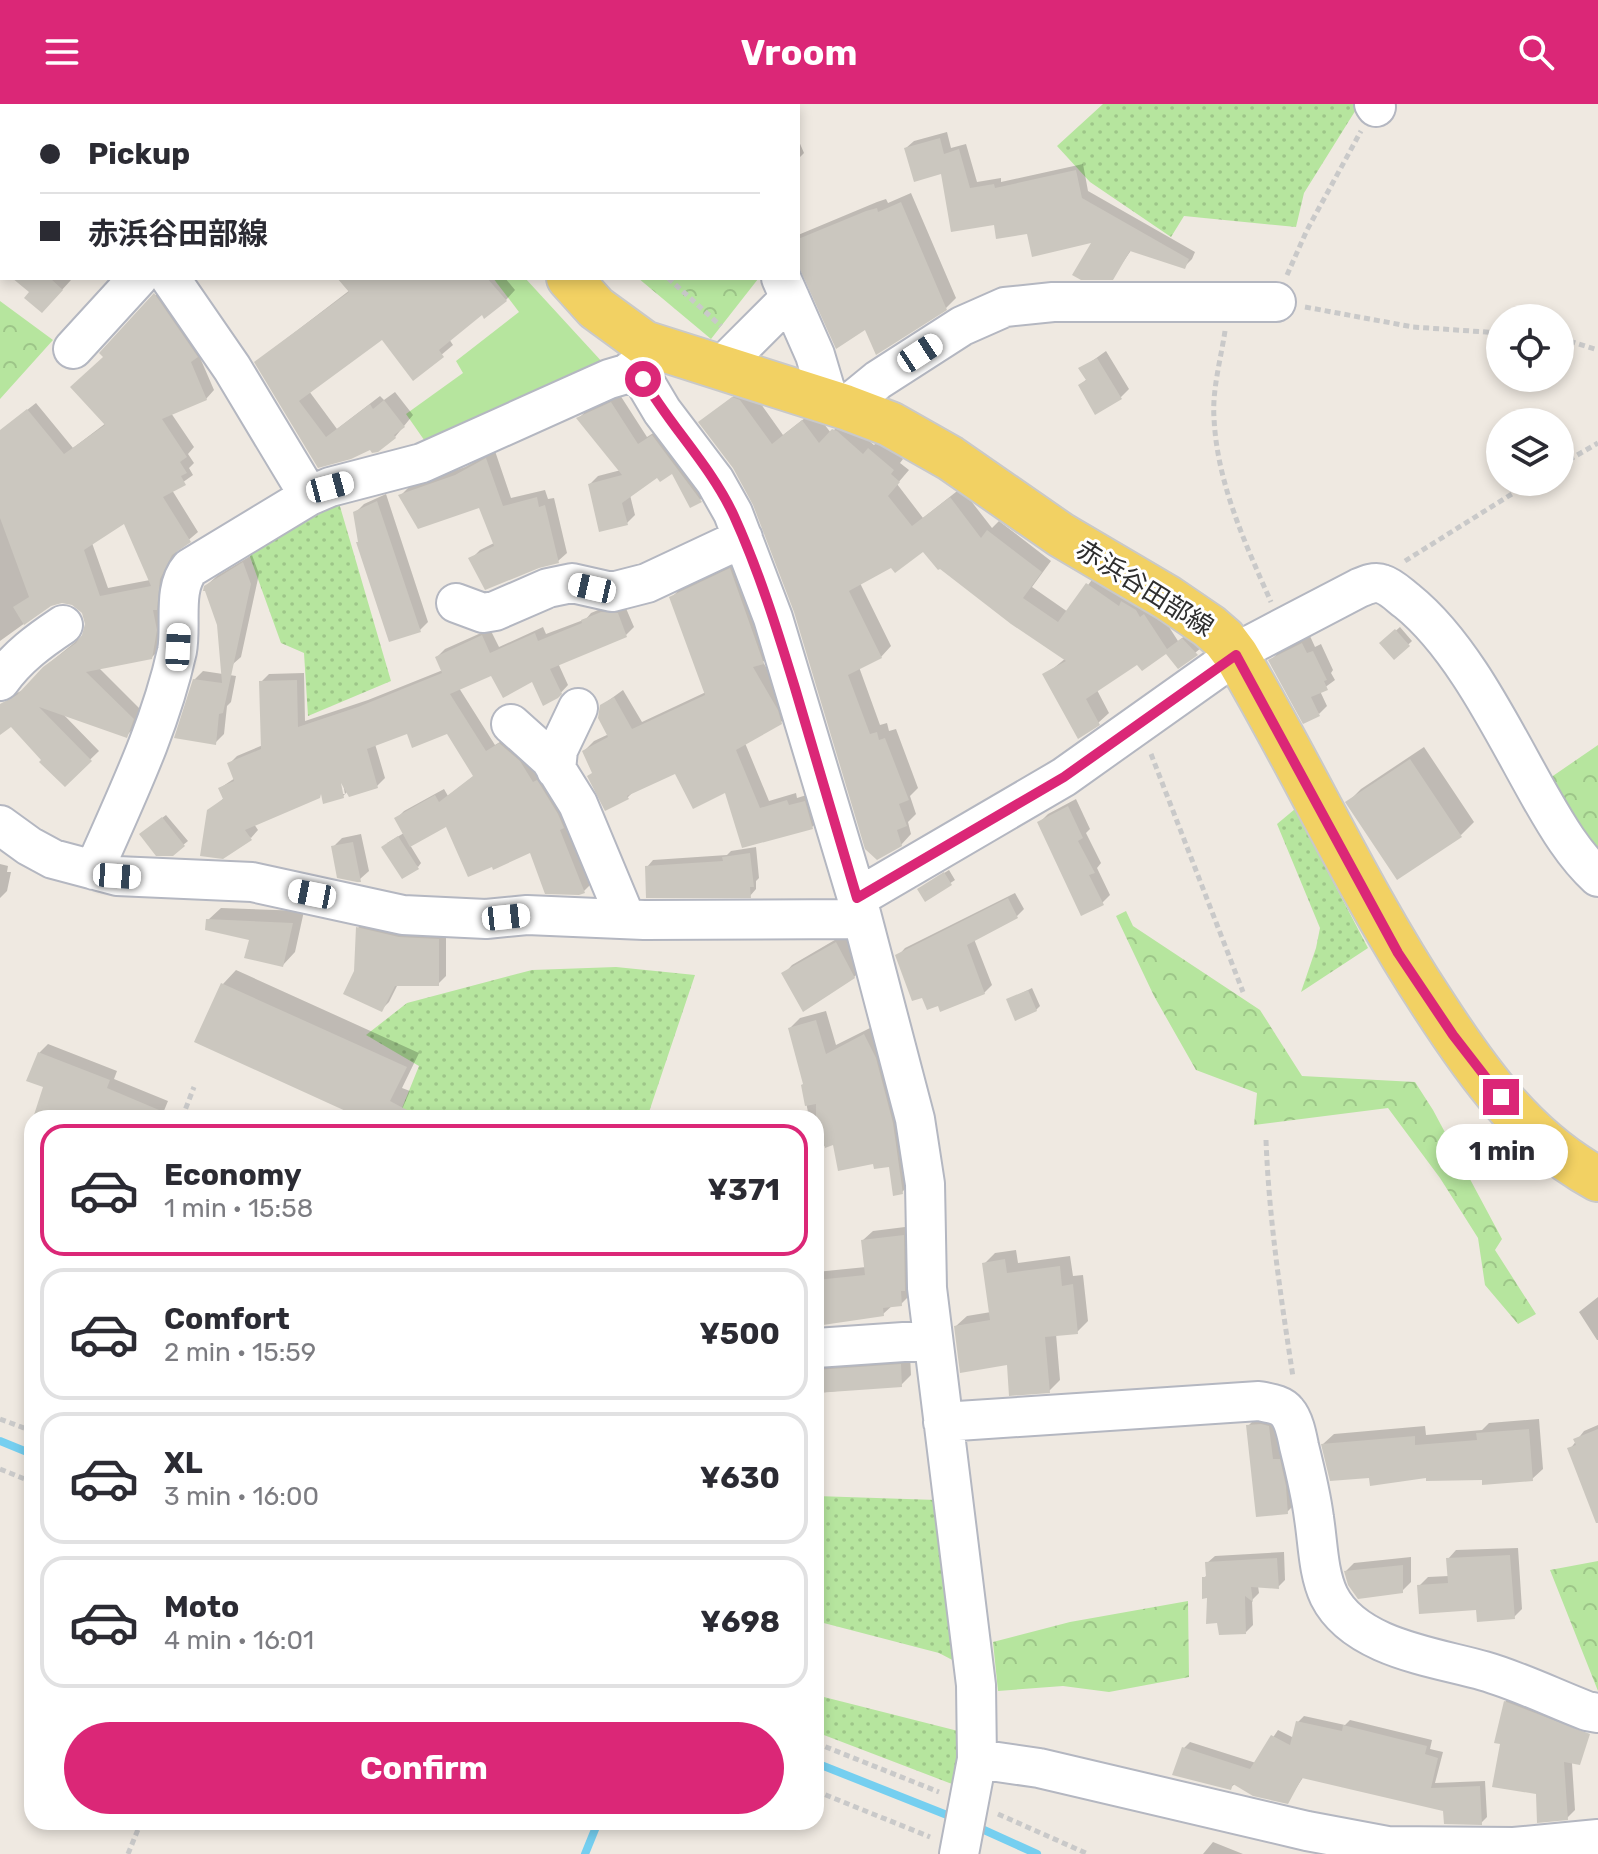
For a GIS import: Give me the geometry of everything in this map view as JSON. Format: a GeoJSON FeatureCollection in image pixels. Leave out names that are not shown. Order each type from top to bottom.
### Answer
{"type":"FeatureCollection","features":[{"type":"Feature","properties":{"kind":"main road","name":"赤浜谷田部線"},"geometry":{"type":"LineString","coordinates":[[571,280],[642,353],[732,356],[837,404],[890,424],[950,458],[1061,535],[1209,626],[1236,655],[1398,953],[1453,1035],[1486,1081],[1530,1130],[1571,1165],[1598,1179]]}},
{"type":"Feature","properties":{"kind":"street"},"geometry":{"type":"LineString","coordinates":[[73,349],[136,280]]}},
{"type":"Feature","properties":{"kind":"street"},"geometry":{"type":"LineString","coordinates":[[171,280],[232,368],[309,496]]}},
{"type":"Feature","properties":{"kind":"street"},"geometry":{"type":"LineString","coordinates":[[732,356],[785,288],[837,404],[962,326],[1005,307],[1053,302],[1276,302]]}},
{"type":"Feature","properties":{"kind":"street"},"geometry":{"type":"LineString","coordinates":[[94,870],[146,752],[166,689],[178,647],[181,578],[207,556],[309,496],[330,487],[422,463],[626,374],[642,353]]}},
{"type":"Feature","properties":{"kind":"street"},"geometry":{"type":"LineString","coordinates":[[642,353],[643,379],[662,411],[715,481],[743,538],[773,618],[859,909],[915,1119],[925,1184],[927,1288],[976,1685],[977,1759],[964,1841]]}},
{"type":"Feature","properties":{"kind":"street"},"geometry":{"type":"LineString","coordinates":[[456,603],[483,613],[495,611],[548,588],[572,583],[612,592],[647,583],[743,538]]}},
{"type":"Feature","properties":{"kind":"street"},"geometry":{"type":"LineString","coordinates":[[2,818],[29,846],[53,859],[94,870],[130,877],[252,882],[403,915],[486,919],[527,915],[626,919],[859,909],[1064,777],[1236,655],[1359,588],[1381,583],[1421,612],[1451,647],[1559,830],[1598,877]]}},
{"type":"Feature","properties":{"kind":"street"},"geometry":{"type":"LineString","coordinates":[[0,681],[9,667],[32,646],[63,625]]}},
{"type":"Feature","properties":{"kind":"street"},"geometry":{"type":"LineString","coordinates":[[556,770],[558,750],[578,708]]}},
{"type":"Feature","properties":{"kind":"street"},"geometry":{"type":"LineString","coordinates":[[511,724],[550,759],[578,804],[626,919]]}},
{"type":"Feature","properties":{"kind":"street"},"geometry":{"type":"LineString","coordinates":[[824,1347],[933,1340]]}},
{"type":"Feature","properties":{"kind":"street"},"geometry":{"type":"LineString","coordinates":[[943,1422],[1259,1401],[1275,1405],[1287,1411],[1297,1436],[1310,1490],[1324,1582],[1330,1598],[1349,1622],[1409,1651],[1485,1671],[1598,1713]]}},
{"type":"Feature","properties":{"kind":"street"},"geometry":{"type":"LineString","coordinates":[[977,1759],[1039,1768],[1277,1824],[1387,1846],[1514,1847],[1598,1839]]}},
{"type":"Feature","properties":{"kind":"path"},"geometry":{"type":"LineString","coordinates":[[1375,106],[1307,230],[1276,302],[1413,327],[1486,332]]}},
{"type":"Feature","properties":{"kind":"path"},"geometry":{"type":"LineString","coordinates":[[670,280],[732,356]]}},
{"type":"Feature","properties":{"kind":"path"},"geometry":{"type":"LineString","coordinates":[[1229,302],[1213,415],[1222,479],[1247,548],[1283,629]]}},
{"type":"Feature","properties":{"kind":"path"},"geometry":{"type":"LineString","coordinates":[[1574,342],[1598,350]]}},
{"type":"Feature","properties":{"kind":"path"},"geometry":{"type":"LineString","coordinates":[[1574,457],[1598,443]]}},
{"type":"Feature","properties":{"kind":"path"},"geometry":{"type":"LineString","coordinates":[[1381,583],[1398,566],[1509,496]]}},
{"type":"Feature","properties":{"kind":"path"},"geometry":{"type":"LineString","coordinates":[[1140,725],[1243,992]]}},
{"type":"Feature","properties":{"kind":"path"},"geometry":{"type":"LineString","coordinates":[[185,1110],[194,1087]]}},
{"type":"Feature","properties":{"kind":"path"},"geometry":{"type":"LineString","coordinates":[[1266,1140],[1268,1199],[1276,1271],[1295,1390],[1287,1411]]}},
{"type":"Feature","properties":{"kind":"path"},"geometry":{"type":"LineString","coordinates":[[0,1419],[24,1428]]}},
{"type":"Feature","properties":{"kind":"path"},"geometry":{"type":"LineString","coordinates":[[0,1469],[24,1479]]}},
{"type":"Feature","properties":{"kind":"path"},"geometry":{"type":"LineString","coordinates":[[824,1794],[964,1841]]}},
{"type":"Feature","properties":{"kind":"path"},"geometry":{"type":"LineString","coordinates":[[128,1854],[138,1830]]}},
{"type":"Feature","properties":{"kind":"green space"},"geometry":{"type":"Polygon","coordinates":[[[1103,104],[1353,104],[1357,108],[1304,193],[1296,227],[1184,216],[1171,237],[1090,182],[1057,146],[1103,104]]]}},
{"type":"Feature","properties":{"kind":"green space"},"geometry":{"type":"Polygon","coordinates":[[[495,280],[527,280],[604,364],[429,447],[406,414],[463,373],[456,361],[519,312],[495,280]]]}},
{"type":"Feature","properties":{"kind":"green space"},"geometry":{"type":"Polygon","coordinates":[[[640,280],[757,280],[711,339],[640,280]]]}},
{"type":"Feature","properties":{"kind":"green space"},"geometry":{"type":"Polygon","coordinates":[[[0,301],[53,340],[0,399],[0,301]]]}},
{"type":"Feature","properties":{"kind":"green space"},"geometry":{"type":"Polygon","coordinates":[[[339,503],[391,681],[308,716],[304,653],[281,643],[249,554],[339,503]]]}},
{"type":"Feature","properties":{"kind":"green space"},"geometry":{"type":"Polygon","coordinates":[[[1598,745],[1598,858],[1547,780],[1598,745]]]}},
{"type":"Feature","properties":{"kind":"green space"},"geometry":{"type":"Polygon","coordinates":[[[1295,809],[1368,948],[1301,992],[1320,928],[1277,824],[1295,809]]]}},
{"type":"Feature","properties":{"kind":"green space"},"geometry":{"type":"Polygon","coordinates":[[[1126,911],[1133,926],[1260,1010],[1302,1076],[1415,1082],[1502,1239],[1495,1250],[1536,1314],[1518,1324],[1485,1285],[1478,1238],[1440,1178],[1388,1108],[1254,1125],[1257,1093],[1196,1070],[1154,996],[1116,916],[1126,911]]]}},
{"type":"Feature","properties":{"kind":"green space"},"geometry":{"type":"Polygon","coordinates":[[[616,967],[695,975],[650,1110],[401,1110],[419,1066],[366,1035],[407,1003],[532,970],[616,967]]]}},
{"type":"Feature","properties":{"kind":"green space"},"geometry":{"type":"Polygon","coordinates":[[[824,1496],[937,1500],[964,1666],[939,1653],[824,1623],[824,1496]]]}},
{"type":"Feature","properties":{"kind":"green space"},"geometry":{"type":"Polygon","coordinates":[[[1598,1561],[1598,1691],[1550,1570],[1598,1561]]]}},
{"type":"Feature","properties":{"kind":"green space"},"geometry":{"type":"Polygon","coordinates":[[[1188,1601],[1189,1677],[1109,1692],[1063,1686],[998,1691],[993,1642],[1070,1622],[1188,1601]]]}},
{"type":"Feature","properties":{"kind":"green space"},"geometry":{"type":"Polygon","coordinates":[[[824,1697],[966,1733],[952,1784],[824,1735],[824,1697]]]}},
{"type":"Feature","properties":{"kind":"building"},"geometry":{"type":"Polygon","coordinates":[[[940,138],[944,154],[959,149],[970,188],[994,184],[995,188],[1076,170],[1082,198],[1189,259],[1185,269],[1130,251],[1113,280],[1081,280],[1072,275],[1091,243],[1032,257],[1027,234],[996,239],[994,225],[951,232],[941,174],[914,182],[904,148],[940,138]]]}},
{"type":"Feature","properties":{"kind":"building"},"geometry":{"type":"Polygon","coordinates":[[[901,202],[947,310],[876,355],[865,330],[836,349],[800,269],[800,238],[866,211],[877,208],[878,212],[901,202]]]}},
{"type":"Feature","properties":{"kind":"building"},"geometry":{"type":"Polygon","coordinates":[[[14,280],[52,280],[63,290],[42,313],[24,298],[29,292],[14,280]]]}},
{"type":"Feature","properties":{"kind":"building"},"geometry":{"type":"Polygon","coordinates":[[[339,280],[489,280],[507,301],[484,319],[482,315],[439,350],[444,357],[413,381],[382,340],[299,401],[326,437],[370,404],[373,409],[384,400],[405,427],[378,452],[372,453],[370,450],[318,468],[254,362],[349,292],[339,280]]]}},
{"type":"Feature","properties":{"kind":"building"},"geometry":{"type":"Polygon","coordinates":[[[154,293],[198,357],[191,362],[207,400],[162,419],[187,457],[180,462],[187,473],[181,476],[186,485],[163,497],[191,542],[172,555],[160,579],[157,610],[153,610],[157,630],[152,659],[86,672],[134,719],[127,738],[39,707],[92,761],[65,787],[39,762],[41,760],[11,727],[0,735],[0,704],[17,695],[43,667],[76,643],[85,624],[82,613],[72,605],[62,603],[51,606],[24,625],[13,607],[29,597],[0,518],[0,430],[27,409],[64,454],[105,425],[70,387],[103,357],[99,353],[154,293]],[[124,524],[84,550],[100,596],[151,586],[124,524]]]}},
{"type":"Feature","properties":{"kind":"building"},"geometry":{"type":"Polygon","coordinates":[[[1097,358],[1122,399],[1095,415],[1078,385],[1086,380],[1078,368],[1097,358]]]}},
{"type":"Feature","properties":{"kind":"building"},"geometry":{"type":"Polygon","coordinates":[[[732,397],[740,400],[772,444],[802,420],[819,443],[832,429],[863,454],[868,448],[894,470],[891,474],[900,482],[888,496],[912,526],[950,497],[981,538],[987,530],[1042,572],[1023,598],[1058,622],[1086,583],[1119,606],[1121,601],[1136,610],[1140,617],[1144,614],[1167,649],[1182,638],[1198,655],[1178,669],[1166,654],[1142,671],[1137,665],[1086,699],[1100,725],[1078,739],[1042,674],[1066,661],[938,570],[923,552],[895,573],[891,568],[849,591],[882,658],[848,675],[870,734],[877,732],[879,740],[885,738],[909,800],[899,804],[907,826],[897,830],[902,846],[877,860],[865,849],[794,612],[753,505],[733,468],[698,422],[732,397]]]}},
{"type":"Feature","properties":{"kind":"building"},"geometry":{"type":"Polygon","coordinates":[[[611,402],[638,444],[652,435],[702,502],[690,508],[672,474],[660,482],[657,478],[622,503],[628,525],[599,532],[588,484],[622,475],[576,418],[611,402]]]}},
{"type":"Feature","properties":{"kind":"building"},"geometry":{"type":"Polygon","coordinates":[[[486,458],[503,506],[537,497],[539,507],[545,505],[559,563],[485,590],[468,558],[494,546],[479,508],[418,529],[398,495],[455,475],[486,458]]]}},
{"type":"Feature","properties":{"kind":"building"},"geometry":{"type":"Polygon","coordinates":[[[377,501],[421,632],[389,642],[356,542],[353,512],[377,501]]]}},
{"type":"Feature","properties":{"kind":"building"},"geometry":{"type":"Polygon","coordinates":[[[243,562],[251,584],[223,713],[219,714],[216,745],[174,738],[193,679],[222,683],[217,625],[203,591],[204,586],[243,562]]]}},
{"type":"Feature","properties":{"kind":"building"},"geometry":{"type":"Polygon","coordinates":[[[730,568],[764,664],[753,667],[778,710],[782,724],[736,750],[760,808],[787,800],[789,805],[805,801],[813,829],[742,848],[725,793],[693,809],[675,774],[627,796],[629,799],[605,811],[587,776],[592,773],[582,751],[608,737],[598,718],[600,705],[614,697],[632,729],[705,695],[669,597],[730,568]]]}},
{"type":"Feature","properties":{"kind":"building"},"geometry":{"type":"Polygon","coordinates":[[[601,612],[618,613],[627,637],[550,669],[562,694],[558,698],[543,706],[532,682],[503,698],[491,676],[450,694],[486,751],[499,743],[520,761],[533,782],[537,780],[564,828],[560,830],[585,893],[545,894],[530,853],[493,870],[492,867],[468,877],[446,827],[410,847],[394,818],[435,795],[439,802],[473,776],[447,734],[412,748],[407,734],[367,749],[378,788],[349,797],[341,783],[344,798],[323,804],[321,794],[320,798],[245,830],[252,840],[223,859],[200,856],[207,810],[223,799],[218,788],[234,781],[227,763],[261,749],[259,681],[297,680],[298,727],[442,673],[435,657],[482,635],[490,653],[535,633],[538,641],[601,612]]]}},
{"type":"Feature","properties":{"kind":"building"},"geometry":{"type":"Polygon","coordinates":[[[1395,629],[1410,646],[1394,660],[1379,643],[1395,629]]]}},
{"type":"Feature","properties":{"kind":"building"},"geometry":{"type":"Polygon","coordinates":[[[1302,643],[1307,653],[1313,651],[1327,680],[1324,681],[1328,690],[1311,697],[1320,716],[1303,724],[1268,660],[1302,643]]]}},
{"type":"Feature","properties":{"kind":"building"},"geometry":{"type":"Polygon","coordinates":[[[1410,759],[1462,837],[1397,880],[1345,802],[1410,759]]]}},
{"type":"Feature","properties":{"kind":"building"},"geometry":{"type":"Polygon","coordinates":[[[1068,806],[1083,838],[1078,841],[1095,873],[1089,875],[1104,905],[1081,916],[1037,822],[1068,806]]]}},
{"type":"Feature","properties":{"kind":"building"},"geometry":{"type":"Polygon","coordinates":[[[162,817],[185,846],[173,856],[156,856],[139,834],[162,817]]]}},
{"type":"Feature","properties":{"kind":"building"},"geometry":{"type":"Polygon","coordinates":[[[398,836],[419,869],[402,879],[381,847],[398,836]]]}},
{"type":"Feature","properties":{"kind":"building"},"geometry":{"type":"Polygon","coordinates":[[[353,842],[361,882],[337,878],[331,846],[353,842]]]}},
{"type":"Feature","properties":{"kind":"building"},"geometry":{"type":"Polygon","coordinates":[[[750,853],[754,887],[750,887],[751,898],[646,898],[645,866],[723,861],[722,857],[750,853]]]}},
{"type":"Feature","properties":{"kind":"building"},"geometry":{"type":"Polygon","coordinates":[[[944,872],[952,885],[925,902],[917,889],[944,872]]]}},
{"type":"Feature","properties":{"kind":"building"},"geometry":{"type":"Polygon","coordinates":[[[1008,898],[1018,918],[967,945],[985,994],[940,1012],[938,1006],[927,1010],[922,998],[912,1001],[895,955],[1008,898]]]}},
{"type":"Feature","properties":{"kind":"building"},"geometry":{"type":"Polygon","coordinates":[[[206,919],[293,923],[283,967],[244,958],[249,940],[205,930],[206,919]]]}},
{"type":"Feature","properties":{"kind":"building"},"geometry":{"type":"Polygon","coordinates":[[[356,927],[399,937],[439,939],[439,986],[395,986],[382,1012],[343,994],[354,971],[356,927]]]}},
{"type":"Feature","properties":{"kind":"building"},"geometry":{"type":"Polygon","coordinates":[[[836,942],[855,978],[803,1012],[781,973],[836,942]]]}},
{"type":"Feature","properties":{"kind":"building"},"geometry":{"type":"Polygon","coordinates":[[[221,983],[407,1067],[390,1101],[407,1110],[343,1110],[194,1042],[221,983]]]}},
{"type":"Feature","properties":{"kind":"building"},"geometry":{"type":"Polygon","coordinates":[[[1028,990],[1037,1011],[1015,1021],[1006,999],[1028,990]]]}},
{"type":"Feature","properties":{"kind":"building"},"geometry":{"type":"Polygon","coordinates":[[[816,1020],[826,1054],[864,1034],[876,1058],[893,1123],[903,1194],[893,1196],[889,1167],[874,1169],[873,1164],[838,1171],[833,1145],[825,1148],[824,1144],[824,1110],[816,1110],[816,1104],[805,1106],[803,1084],[788,1028],[816,1020]]]}},
{"type":"Feature","properties":{"kind":"building"},"geometry":{"type":"Polygon","coordinates":[[[38,1052],[110,1080],[107,1088],[159,1110],[36,1110],[43,1087],[26,1081],[38,1052]]]}},
{"type":"Feature","properties":{"kind":"building"},"geometry":{"type":"Polygon","coordinates":[[[904,1235],[905,1291],[901,1291],[902,1306],[883,1308],[884,1316],[824,1325],[824,1279],[865,1275],[861,1240],[904,1235]]]}},
{"type":"Feature","properties":{"kind":"building"},"geometry":{"type":"Polygon","coordinates":[[[1005,1259],[1007,1273],[1060,1266],[1062,1286],[1073,1284],[1078,1334],[1045,1337],[1050,1393],[1009,1396],[1007,1365],[960,1373],[954,1326],[990,1320],[982,1263],[1005,1259]]]}},
{"type":"Feature","properties":{"kind":"building"},"geometry":{"type":"Polygon","coordinates":[[[901,1364],[902,1387],[824,1392],[824,1369],[901,1364]]]}},
{"type":"Feature","properties":{"kind":"building"},"geometry":{"type":"Polygon","coordinates":[[[1246,1425],[1269,1426],[1273,1459],[1280,1459],[1288,1514],[1256,1517],[1246,1425]]]}},
{"type":"Feature","properties":{"kind":"building"},"geometry":{"type":"Polygon","coordinates":[[[1529,1429],[1533,1481],[1482,1485],[1482,1480],[1426,1481],[1426,1478],[1370,1486],[1369,1478],[1330,1481],[1321,1444],[1415,1436],[1415,1445],[1477,1440],[1476,1433],[1529,1429]]]}},
{"type":"Feature","properties":{"kind":"building"},"geometry":{"type":"Polygon","coordinates":[[[1598,1429],[1596,1523],[1567,1448],[1576,1445],[1573,1439],[1598,1429]]]}},
{"type":"Feature","properties":{"kind":"building"},"geometry":{"type":"Polygon","coordinates":[[[1510,1555],[1515,1619],[1477,1622],[1476,1610],[1419,1614],[1417,1585],[1448,1583],[1446,1558],[1510,1555]]]}},
{"type":"Feature","properties":{"kind":"building"},"geometry":{"type":"Polygon","coordinates":[[[1277,1558],[1279,1589],[1251,1587],[1253,1602],[1245,1596],[1246,1634],[1219,1635],[1217,1623],[1206,1624],[1207,1598],[1202,1599],[1205,1562],[1277,1558]]]}},
{"type":"Feature","properties":{"kind":"building"},"geometry":{"type":"Polygon","coordinates":[[[1403,1565],[1403,1593],[1358,1599],[1348,1585],[1344,1571],[1403,1565]]]}},
{"type":"Feature","properties":{"kind":"building"},"geometry":{"type":"Polygon","coordinates":[[[1504,1701],[1590,1734],[1580,1765],[1564,1762],[1568,1820],[1537,1823],[1536,1794],[1492,1787],[1500,1744],[1494,1743],[1504,1701]]]}},
{"type":"Feature","properties":{"kind":"building"},"geometry":{"type":"Polygon","coordinates":[[[1296,1721],[1342,1731],[1343,1725],[1427,1746],[1425,1754],[1438,1758],[1431,1788],[1480,1786],[1482,1825],[1444,1824],[1443,1811],[1302,1778],[1288,1804],[1253,1796],[1233,1784],[1231,1790],[1172,1775],[1182,1747],[1250,1769],[1271,1735],[1290,1745],[1296,1721]]]}},
{"type":"Feature","properties":{"kind":"waterway"},"geometry":{"type":"LineString","coordinates":[[0,1441],[24,1451]]}},
{"type":"Feature","properties":{"kind":"waterway"},"geometry":{"type":"LineString","coordinates":[[824,1766],[957,1819]]}},
{"type":"Feature","properties":{"kind":"waterway"},"geometry":{"type":"LineString","coordinates":[[973,1825],[1037,1854]]}},
{"type":"Feature","properties":{"kind":"waterway"},"geometry":{"type":"LineString","coordinates":[[585,1854],[595,1830]]}},
{"type":"Feature","properties":{"kind":"route"},"geometry":{"type":"LineString","coordinates":[[643,379],[662,411],[715,481],[733,513],[773,618],[857,898],[1064,777],[1236,655],[1398,953],[1453,1035],[1501,1097]]}}]}
